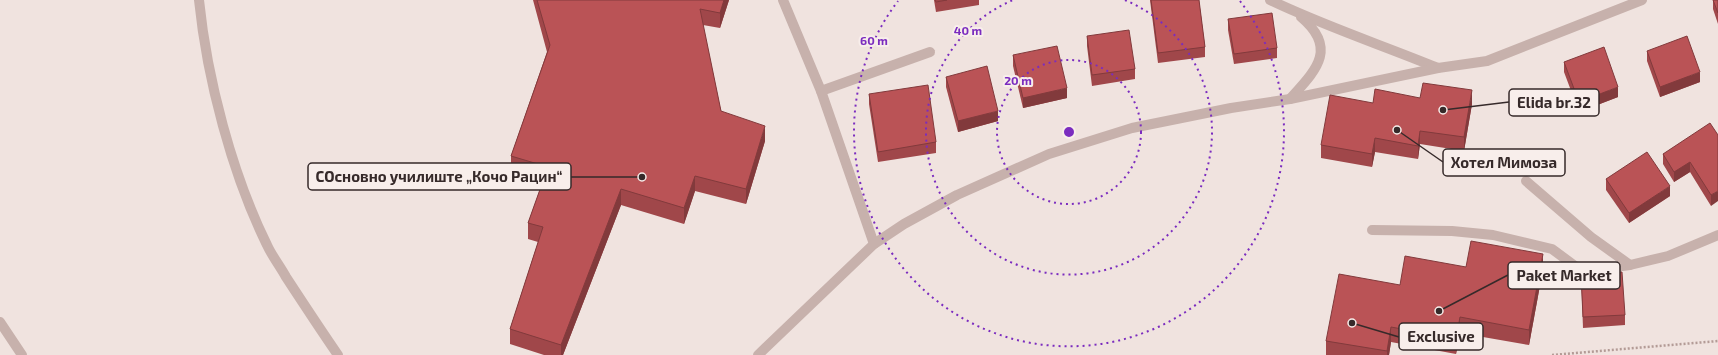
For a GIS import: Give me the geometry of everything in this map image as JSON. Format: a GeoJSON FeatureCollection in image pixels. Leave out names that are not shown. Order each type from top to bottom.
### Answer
{"type":"FeatureCollection","features":[{"type":"Feature","properties":{"kind":"street"},"geometry":{"type":"LineString","coordinates":[[199,0],[202,30],[219,108],[237,173],[267,246],[312,318],[338,355]]}},
{"type":"Feature","properties":{"kind":"street"},"geometry":{"type":"LineString","coordinates":[[783,0],[821,91],[874,244]]}},
{"type":"Feature","properties":{"kind":"street"},"geometry":{"type":"LineString","coordinates":[[1270,0],[1296,13],[1438,68]]}},
{"type":"Feature","properties":{"kind":"street"},"geometry":{"type":"LineString","coordinates":[[758,355],[874,244],[904,224],[957,195],[1049,154],[1132,128],[1231,108],[1290,99],[1438,68],[1487,61],[1642,0]]}},
{"type":"Feature","properties":{"kind":"street"},"geometry":{"type":"LineString","coordinates":[[1290,99],[1316,69],[1320,59],[1321,48],[1315,32],[1306,20],[1296,13]]}},
{"type":"Feature","properties":{"kind":"street"},"geometry":{"type":"LineString","coordinates":[[821,91],[930,52]]}},
{"type":"Feature","properties":{"kind":"street"},"geometry":{"type":"LineString","coordinates":[[1526,181],[1591,237],[1630,265]]}},
{"type":"Feature","properties":{"kind":"street"},"geometry":{"type":"LineString","coordinates":[[1372,230],[1452,231],[1493,236],[1552,249],[1574,266],[1592,270],[1630,265],[1668,256],[1718,235]]}},
{"type":"Feature","properties":{"kind":"street"},"geometry":{"type":"LineString","coordinates":[[0,322],[22,355]]}},
{"type":"Feature","properties":{"kind":"path"},"geometry":{"type":"LineString","coordinates":[[1552,355],[1718,341]]}},
{"type":"Feature","properties":{"kind":"building"},"geometry":{"type":"Polygon","coordinates":[[[537,0],[724,0],[720,13],[700,9],[721,111],[765,126],[746,189],[695,176],[684,208],[621,189],[561,345],[510,329],[543,227],[528,223],[548,167],[511,156],[550,45],[537,0]]]}},
{"type":"Feature","properties":{"kind":"building"},"geometry":{"type":"Polygon","coordinates":[[[935,0],[947,0],[936,2],[935,0]]]}},
{"type":"Feature","properties":{"kind":"building"},"geometry":{"type":"Polygon","coordinates":[[[1151,0],[1199,0],[1205,47],[1158,53],[1151,0]]]}},
{"type":"Feature","properties":{"kind":"building"},"geometry":{"type":"Polygon","coordinates":[[[1713,0],[1718,0],[1718,13],[1713,0]]]}},
{"type":"Feature","properties":{"kind":"building"},"geometry":{"type":"Polygon","coordinates":[[[1272,13],[1277,48],[1234,54],[1228,19],[1272,13]]]}},
{"type":"Feature","properties":{"kind":"building"},"geometry":{"type":"Polygon","coordinates":[[[1129,30],[1135,69],[1092,75],[1087,36],[1129,30]]]}},
{"type":"Feature","properties":{"kind":"building"},"geometry":{"type":"Polygon","coordinates":[[[1687,36],[1700,72],[1660,87],[1647,51],[1687,36]]]}},
{"type":"Feature","properties":{"kind":"building"},"geometry":{"type":"Polygon","coordinates":[[[1057,46],[1067,88],[1023,98],[1013,55],[1057,46]]]}},
{"type":"Feature","properties":{"kind":"building"},"geometry":{"type":"Polygon","coordinates":[[[1604,47],[1618,87],[1579,102],[1564,62],[1604,47]]]}},
{"type":"Feature","properties":{"kind":"building"},"geometry":{"type":"Polygon","coordinates":[[[987,66],[998,111],[958,121],[946,77],[987,66]]]}},
{"type":"Feature","properties":{"kind":"building"},"geometry":{"type":"Polygon","coordinates":[[[1423,83],[1472,90],[1464,137],[1420,131],[1418,146],[1375,138],[1372,154],[1321,145],[1330,95],[1373,103],[1375,89],[1420,98],[1423,83]]]}},
{"type":"Feature","properties":{"kind":"building"},"geometry":{"type":"Polygon","coordinates":[[[928,85],[936,142],[878,152],[869,94],[928,85]]]}},
{"type":"Feature","properties":{"kind":"building"},"geometry":{"type":"Polygon","coordinates":[[[1710,123],[1718,135],[1718,191],[1711,195],[1690,162],[1674,172],[1663,154],[1710,123]]]}},
{"type":"Feature","properties":{"kind":"building"},"geometry":{"type":"Polygon","coordinates":[[[1647,152],[1670,186],[1629,213],[1606,179],[1647,152]]]}},
{"type":"Feature","properties":{"kind":"building"},"geometry":{"type":"Polygon","coordinates":[[[1471,241],[1543,254],[1529,330],[1460,317],[1456,339],[1391,327],[1387,351],[1326,341],[1339,274],[1400,285],[1405,256],[1466,267],[1471,241]]]}},
{"type":"Feature","properties":{"kind":"building"},"geometry":{"type":"Polygon","coordinates":[[[1622,272],[1625,315],[1583,317],[1581,274],[1622,272]]]}},
{"type":"Feature","properties":{"kind":"place","name":"Elida br.32"},"geometry":{"type":"Point","coordinates":[1443,110]}},
{"type":"Feature","properties":{"kind":"place","name":"Хотел Мимоза"},"geometry":{"type":"Point","coordinates":[1397,130]}},
{"type":"Feature","properties":{"kind":"place","name":"СОсновно училиште „Кочо Рацин“"},"geometry":{"type":"Point","coordinates":[642,177]}},
{"type":"Feature","properties":{"kind":"place","name":"Paket Market"},"geometry":{"type":"Point","coordinates":[1439,311]}},
{"type":"Feature","properties":{"kind":"place","name":"Exclusive"},"geometry":{"type":"Point","coordinates":[1352,323]}}]}
